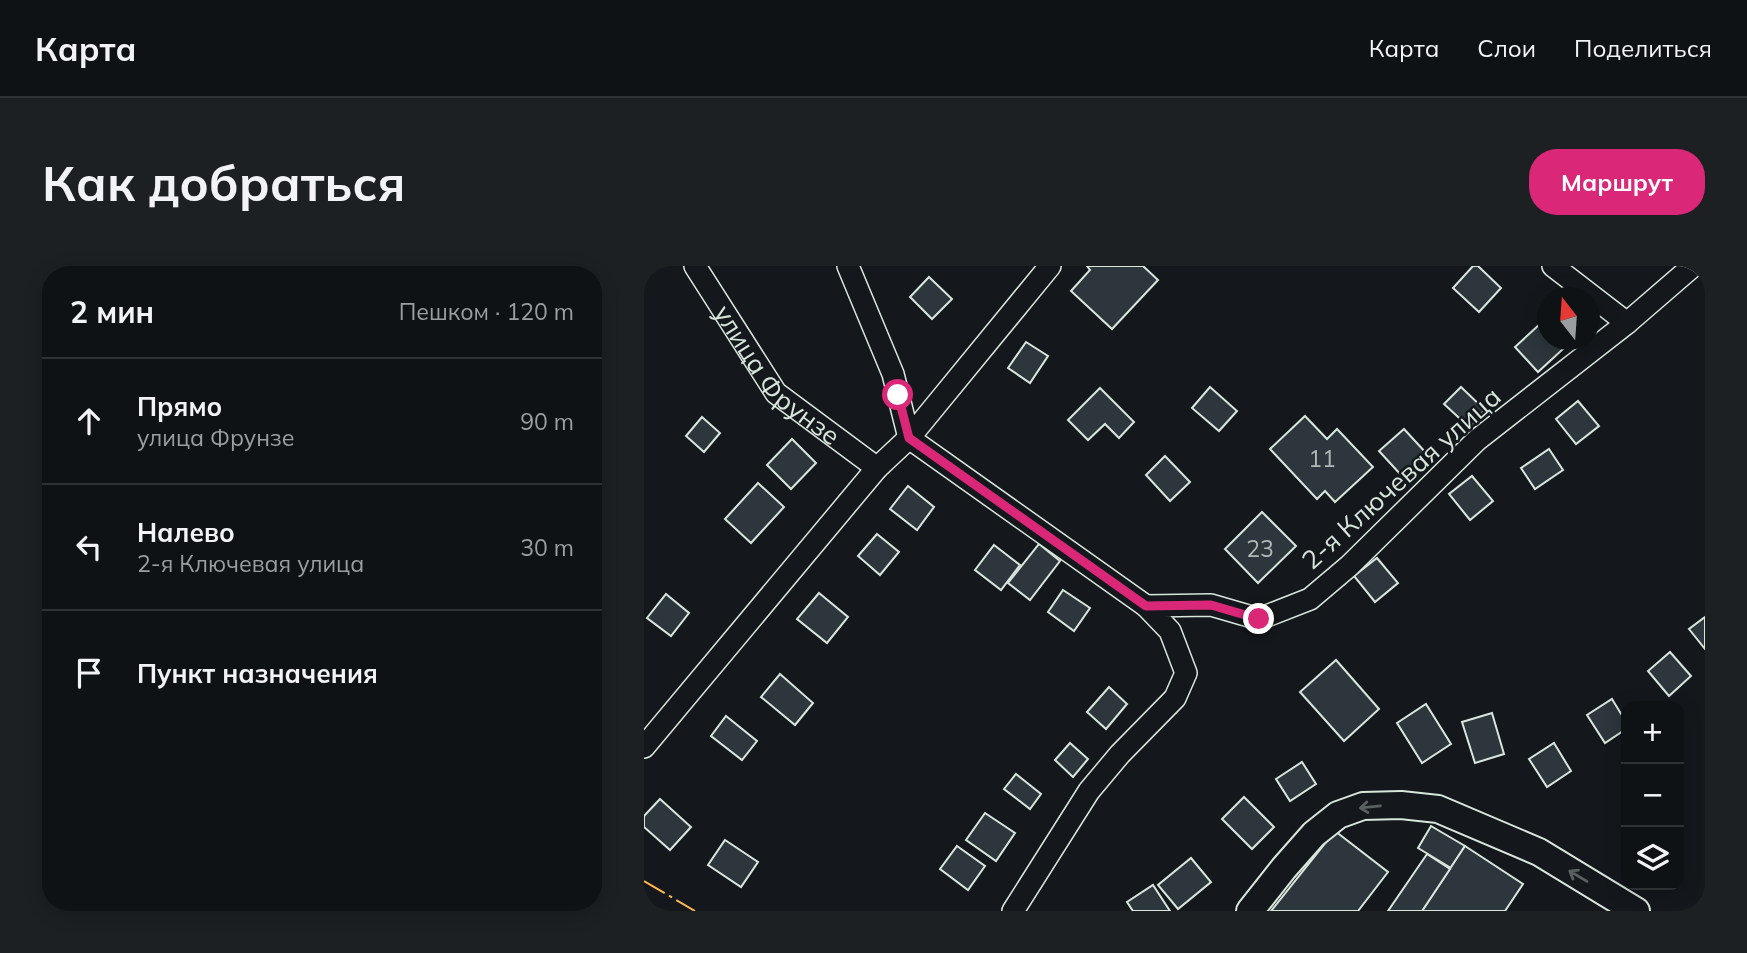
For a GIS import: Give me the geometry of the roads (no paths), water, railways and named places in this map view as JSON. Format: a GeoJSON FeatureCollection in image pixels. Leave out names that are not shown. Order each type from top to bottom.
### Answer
{"type":"FeatureCollection","features":[{"type":"Feature","properties":{"kind":"street","name":"улица Фрунзе"},"geometry":{"type":"LineString","coordinates":[[695,266],[776,393],[877,468]]}},
{"type":"Feature","properties":{"kind":"street"},"geometry":{"type":"LineString","coordinates":[[848,266],[893,374],[909,438],[1146,606],[1170,631],[1186,673],[1175,698],[1089,790],[1013,911]]}},
{"type":"Feature","properties":{"kind":"street"},"geometry":{"type":"LineString","coordinates":[[644,747],[877,468],[909,438],[1050,266]]}},
{"type":"Feature","properties":{"kind":"street"},"geometry":{"type":"LineString","coordinates":[[1553,266],[1627,323]]}},
{"type":"Feature","properties":{"kind":"street","name":"2-я Ключевая улица"},"geometry":{"type":"LineString","coordinates":[[1146,606],[1211,605],[1259,619],[1310,599],[1349,566],[1477,440],[1627,323],[1693,266]]}},
{"type":"Feature","properties":{"kind":"street"},"geometry":{"type":"LineString","coordinates":[[1250,911],[1314,834],[1338,816],[1363,806],[1401,804],[1438,809],[1539,852],[1636,911]]}}]}
